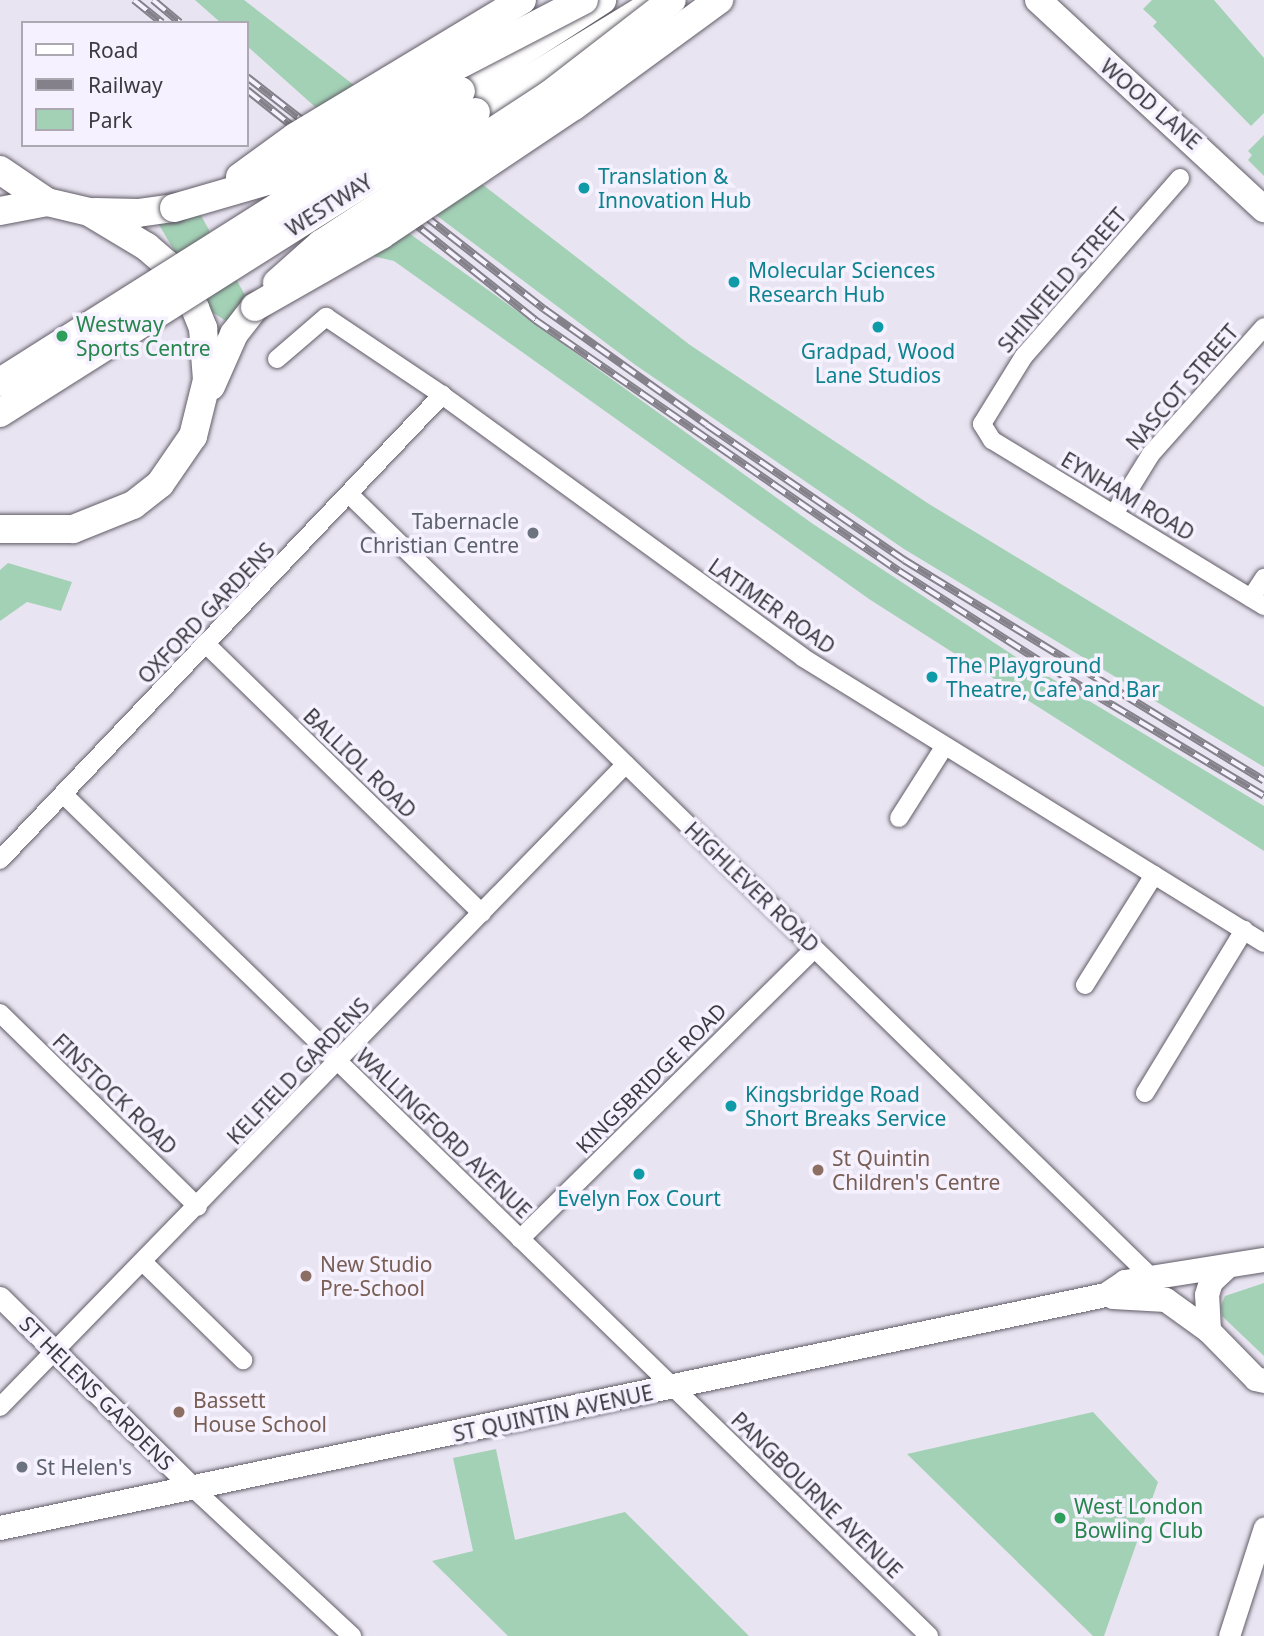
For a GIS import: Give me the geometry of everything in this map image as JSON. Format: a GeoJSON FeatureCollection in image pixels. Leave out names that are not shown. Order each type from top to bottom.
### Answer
{"type":"FeatureCollection","features":[{"type":"Feature","properties":{"kind":"highway"},"geometry":{"type":"LineString","coordinates":[[174,208],[249,172],[295,137],[522,0]]}},
{"type":"Feature","properties":{"kind":"highway"},"geometry":{"type":"LineString","coordinates":[[0,170],[47,202],[89,212],[138,214],[174,208],[267,181],[449,69],[584,0]]}},
{"type":"Feature","properties":{"kind":"highway","name":"WESTWAY"},"geometry":{"type":"LineString","coordinates":[[0,382],[602,0]]}},
{"type":"Feature","properties":{"kind":"highway","name":"WESTWAY"},"geometry":{"type":"LineString","coordinates":[[0,413],[660,0]]}},
{"type":"Feature","properties":{"kind":"highway"},"geometry":{"type":"LineString","coordinates":[[0,529],[73,529],[133,505],[178,462],[234,334],[255,307],[321,244],[550,95],[672,0]]}},
{"type":"Feature","properties":{"kind":"highway"},"geometry":{"type":"LineString","coordinates":[[255,307],[382,235],[574,106],[719,0]]}},
{"type":"Feature","properties":{"kind":"highway"},"geometry":{"type":"LineString","coordinates":[[0,211],[47,202]]}},
{"type":"Feature","properties":{"kind":"highway"},"geometry":{"type":"LineString","coordinates":[[89,212],[147,247],[184,288],[203,328],[207,354],[203,408]]}},
{"type":"Feature","properties":{"kind":"main road","name":"WOOD LANE"},"geometry":{"type":"LineString","coordinates":[[1038,0],[1264,209]]}},
{"type":"Feature","properties":{"kind":"main road","name":"ST QUINTIN AVENUE"},"geometry":{"type":"LineString","coordinates":[[1106,1295],[1125,1282],[1225,1269],[1264,1260]]}},
{"type":"Feature","properties":{"kind":"main road"},"geometry":{"type":"LineString","coordinates":[[1225,1269],[1211,1282],[1207,1295],[1209,1331],[1261,1383]]}},
{"type":"Feature","properties":{"kind":"main road","name":"ST QUINTIN AVENUE"},"geometry":{"type":"LineString","coordinates":[[0,1528],[1106,1295],[1155,1297],[1187,1314],[1209,1331]]}},
{"type":"Feature","properties":{"kind":"street","name":"SHINFIELD STREET"},"geometry":{"type":"LineString","coordinates":[[984,415],[1024,356],[1180,178]]}},
{"type":"Feature","properties":{"kind":"street","name":"LATIMER ROAD"},"geometry":{"type":"LineString","coordinates":[[277,359],[326,317],[442,395],[802,657],[943,747],[1264,943]]}},
{"type":"Feature","properties":{"kind":"street","name":"NASCOT STREET"},"geometry":{"type":"LineString","coordinates":[[1114,514],[1151,454],[1264,327]]}},
{"type":"Feature","properties":{"kind":"street","name":"OXFORD GARDENS"},"geometry":{"type":"LineString","coordinates":[[0,860],[351,496],[442,395]]}},
{"type":"Feature","properties":{"kind":"street","name":"EYNHAM ROAD"},"geometry":{"type":"LineString","coordinates":[[984,415],[982,424],[992,440],[1257,602]]}},
{"type":"Feature","properties":{"kind":"street","name":"HIGHLEVER ROAD"},"geometry":{"type":"LineString","coordinates":[[351,496],[1153,1279]]}},
{"type":"Feature","properties":{"kind":"street"},"geometry":{"type":"LineString","coordinates":[[1257,602],[1264,578]]}},
{"type":"Feature","properties":{"kind":"street","name":"BALLIOL ROAD"},"geometry":{"type":"LineString","coordinates":[[207,645],[482,913]]}},
{"type":"Feature","properties":{"kind":"street"},"geometry":{"type":"LineString","coordinates":[[899,818],[943,747]]}},
{"type":"Feature","properties":{"kind":"street","name":"KELFIELD GARDENS"},"geometry":{"type":"LineString","coordinates":[[0,1407],[144,1263],[626,764]]}},
{"type":"Feature","properties":{"kind":"street","name":"WALLINGFORD AVENUE"},"geometry":{"type":"LineString","coordinates":[[63,793],[672,1387]]}},
{"type":"Feature","properties":{"kind":"street"},"geometry":{"type":"LineString","coordinates":[[1085,985],[1154,875]]}},
{"type":"Feature","properties":{"kind":"street"},"geometry":{"type":"LineString","coordinates":[[1145,1093],[1244,930]]}},
{"type":"Feature","properties":{"kind":"street","name":"KINGSBRIDGE ROAD"},"geometry":{"type":"LineString","coordinates":[[520,1239],[814,948]]}},
{"type":"Feature","properties":{"kind":"street","name":"FINSTOCK ROAD"},"geometry":{"type":"LineString","coordinates":[[0,1013],[198,1207]]}},
{"type":"Feature","properties":{"kind":"street"},"geometry":{"type":"LineString","coordinates":[[144,1263],[243,1360]]}},
{"type":"Feature","properties":{"kind":"street","name":"ST HELENS GARDENS"},"geometry":{"type":"LineString","coordinates":[[0,1297],[194,1489]]}},
{"type":"Feature","properties":{"kind":"street","name":"PANGBOURNE AVENUE"},"geometry":{"type":"LineString","coordinates":[[672,1387],[929,1636]]}},
{"type":"Feature","properties":{"kind":"street"},"geometry":{"type":"LineString","coordinates":[[194,1489],[352,1636]]}},
{"type":"Feature","properties":{"kind":"street"},"geometry":{"type":"LineString","coordinates":[[1229,1636],[1264,1527]]}},
{"type":"Feature","properties":{"kind":"green space"},"geometry":{"type":"Polygon","coordinates":[[[195,0],[244,0],[690,345],[929,504],[1264,707],[1264,767],[904,549],[634,364],[436,215],[248,47],[248,21],[219,21],[195,0]]]}},
{"type":"Feature","properties":{"kind":"green space"},"geometry":{"type":"Polygon","coordinates":[[[1152,0],[1214,0],[1264,58],[1264,113],[1251,126],[1153,26],[1157,22],[1143,9],[1152,0]]]}},
{"type":"Feature","properties":{"kind":"green space"},"geometry":{"type":"Polygon","coordinates":[[[1264,135],[1264,176],[1248,160],[1252,155],[1248,151],[1264,135]]]}},
{"type":"Feature","properties":{"kind":"green space"},"geometry":{"type":"Polygon","coordinates":[[[198,210],[246,297],[236,318],[226,321],[209,310],[158,223],[198,210]]]}},
{"type":"Feature","properties":{"kind":"green space"},"geometry":{"type":"Polygon","coordinates":[[[406,231],[813,524],[1016,657],[1264,806],[1264,851],[869,599],[394,261],[368,255],[406,231]]]}},
{"type":"Feature","properties":{"kind":"green space"},"geometry":{"type":"Polygon","coordinates":[[[8,563],[72,582],[61,611],[27,602],[0,621],[0,570],[8,563]]]}},
{"type":"Feature","properties":{"kind":"green space"},"geometry":{"type":"Polygon","coordinates":[[[1264,1283],[1264,1356],[1222,1316],[1221,1306],[1225,1296],[1264,1283]]]}},
{"type":"Feature","properties":{"kind":"green space","name":"West London Bowling Club"},"geometry":{"type":"Polygon","coordinates":[[[1093,1412],[1158,1482],[1104,1636],[1093,1636],[907,1454],[1093,1412]]]}},
{"type":"Feature","properties":{"kind":"green space"},"geometry":{"type":"Polygon","coordinates":[[[496,1449],[515,1540],[625,1512],[749,1636],[508,1636],[432,1561],[473,1551],[453,1458],[496,1449]]]}},
{"type":"Feature","properties":{"kind":"railway"},"geometry":{"type":"LineString","coordinates":[[134,0],[160,21]]}},
{"type":"Feature","properties":{"kind":"railway"},"geometry":{"type":"LineString","coordinates":[[153,0],[178,21]]}},
{"type":"Feature","properties":{"kind":"railway"},"geometry":{"type":"LineString","coordinates":[[248,78],[544,309],[707,425],[904,560],[1264,781]]}},
{"type":"Feature","properties":{"kind":"railway"},"geometry":{"type":"LineString","coordinates":[[248,91],[535,320],[899,571],[1057,672],[1264,796]]}},
{"type":"Feature","properties":{"kind":"place","name":"Translation & Innovation Hub"},"geometry":{"type":"Point","coordinates":[584,188]}},
{"type":"Feature","properties":{"kind":"place","name":"Molecular Sciences Research Hub"},"geometry":{"type":"Point","coordinates":[734,282]}},
{"type":"Feature","properties":{"kind":"place","name":"Gradpad, Wood Lane Studios"},"geometry":{"type":"Point","coordinates":[878,327]}},
{"type":"Feature","properties":{"kind":"place","name":"Westway Sports Centre"},"geometry":{"type":"Point","coordinates":[62,336]}},
{"type":"Feature","properties":{"kind":"place","name":"Tabernacle Christian Centre"},"geometry":{"type":"Point","coordinates":[533,533]}},
{"type":"Feature","properties":{"kind":"place","name":"The Playground Theatre, Cafe and Bar"},"geometry":{"type":"Point","coordinates":[932,677]}},
{"type":"Feature","properties":{"kind":"place","name":"Kingsbridge Road Short Breaks Service"},"geometry":{"type":"Point","coordinates":[731,1106]}},
{"type":"Feature","properties":{"kind":"place","name":"St Quintin Children's Centre"},"geometry":{"type":"Point","coordinates":[818,1170]}},
{"type":"Feature","properties":{"kind":"place","name":"Evelyn Fox Court"},"geometry":{"type":"Point","coordinates":[639,1174]}},
{"type":"Feature","properties":{"kind":"place","name":"New Studio Pre-School"},"geometry":{"type":"Point","coordinates":[306,1276]}},
{"type":"Feature","properties":{"kind":"place","name":"Bassett House School"},"geometry":{"type":"Point","coordinates":[179,1412]}},
{"type":"Feature","properties":{"kind":"place","name":"St Helen's"},"geometry":{"type":"Point","coordinates":[22,1467]}},
{"type":"Feature","properties":{"kind":"place","name":"West London Bowling Club"},"geometry":{"type":"Point","coordinates":[1060,1518]}}]}
